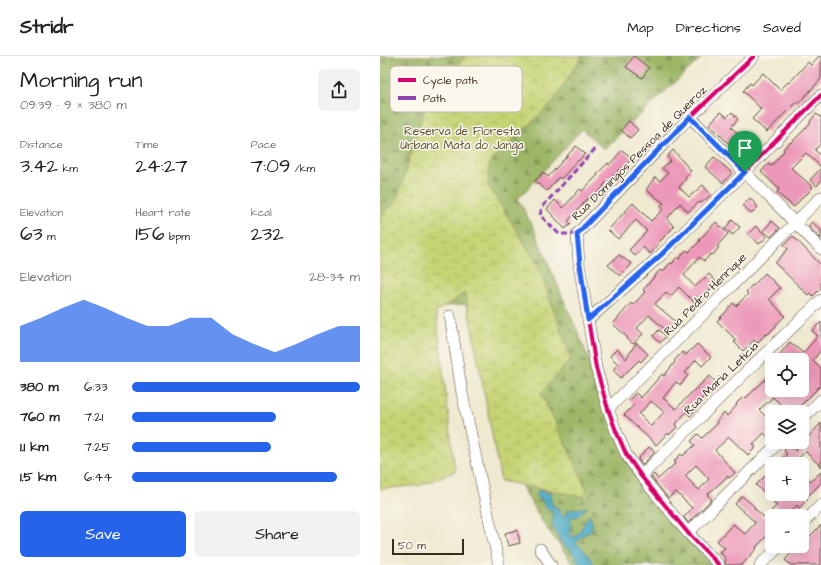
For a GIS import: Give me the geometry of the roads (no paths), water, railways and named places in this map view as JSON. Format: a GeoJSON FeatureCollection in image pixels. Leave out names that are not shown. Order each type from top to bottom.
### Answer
{"type":"FeatureCollection","features":[{"type":"Feature","properties":{"kind":"street","name":"Rua Domingos Pessoa de Queiroz"},"geometry":{"type":"LineString","coordinates":[[588,320],[577,234],[690,117],[754,56]]}},
{"type":"Feature","properties":{"kind":"street"},"geometry":{"type":"LineString","coordinates":[[719,565],[688,533],[641,476],[626,454],[608,409],[596,368],[588,320],[662,254],[821,95]]}},
{"type":"Feature","properties":{"kind":"street"},"geometry":{"type":"LineString","coordinates":[[690,117],[821,249]]}},
{"type":"Feature","properties":{"kind":"street","name":"Rua Pedro Henrique"},"geometry":{"type":"LineString","coordinates":[[608,409],[821,197]]}},
{"type":"Feature","properties":{"kind":"street","name":"Rua Maria Leticia"},"geometry":{"type":"LineString","coordinates":[[641,476],[821,300]]}},
{"type":"Feature","properties":{"kind":"street"},"geometry":{"type":"LineString","coordinates":[[450,316],[462,392],[499,565]]}},
{"type":"Feature","properties":{"kind":"street"},"geometry":{"type":"LineString","coordinates":[[809,412],[821,400]]}},
{"type":"Feature","properties":{"kind":"street"},"geometry":{"type":"LineString","coordinates":[[688,533],[772,449]]}},
{"type":"Feature","properties":{"kind":"street"},"geometry":{"type":"LineString","coordinates":[[809,517],[821,504]]}},
{"type":"Feature","properties":{"kind":"street"},"geometry":{"type":"LineString","coordinates":[[540,549],[551,565]]}},
{"type":"Feature","properties":{"kind":"street"},"geometry":{"type":"LineString","coordinates":[[760,565],[773,553]]}},
{"type":"Feature","properties":{"kind":"water"},"geometry":{"type":"Polygon","coordinates":[[[539,490],[551,494],[552,505],[558,508],[563,516],[566,516],[566,509],[569,511],[588,507],[576,517],[569,518],[571,523],[570,534],[573,538],[578,534],[589,515],[592,522],[592,530],[583,535],[576,543],[583,549],[595,565],[580,565],[570,549],[562,545],[552,526],[553,512],[545,507],[543,501],[536,496],[539,490]]]}},
{"type":"Feature","properties":{"kind":"park label","name":"Reserva de Floresta Urbana Mata do Janga"},"geometry":{"type":"Point","coordinates":[462,138]}}]}
